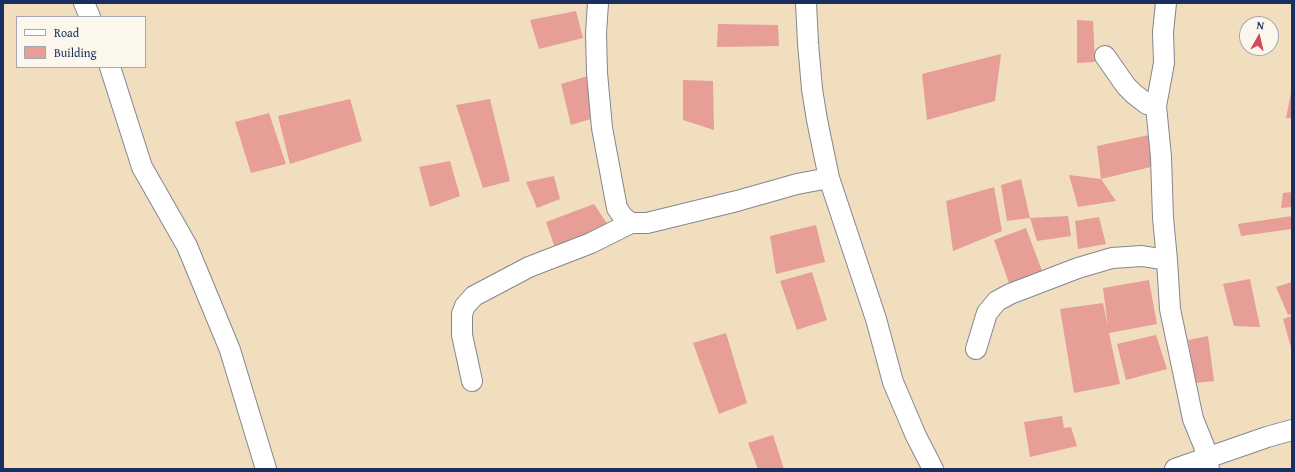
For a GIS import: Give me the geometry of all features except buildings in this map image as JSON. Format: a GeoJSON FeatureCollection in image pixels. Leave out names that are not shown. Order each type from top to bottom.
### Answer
{"type":"FeatureCollection","features":[{"type":"Feature","properties":{"kind":"street"},"geometry":{"type":"LineString","coordinates":[[84,3],[90,16]]}},
{"type":"Feature","properties":{"kind":"street"},"geometry":{"type":"LineString","coordinates":[[598,3],[596,33],[597,73],[602,128],[617,208],[623,217],[631,223]]}},
{"type":"Feature","properties":{"kind":"street"},"geometry":{"type":"LineString","coordinates":[[806,3],[812,89],[829,178],[876,319],[893,382],[916,436],[933,469]]}},
{"type":"Feature","properties":{"kind":"street"},"geometry":{"type":"LineString","coordinates":[[1166,3],[1163,32],[1164,63],[1156,106],[1161,157],[1163,218],[1170,309],[1193,419],[1208,464]]}},
{"type":"Feature","properties":{"kind":"street"},"geometry":{"type":"LineString","coordinates":[[1105,56],[1126,86],[1134,94],[1147,104],[1156,106]]}},
{"type":"Feature","properties":{"kind":"street"},"geometry":{"type":"LineString","coordinates":[[110,68],[142,167],[187,246],[230,350],[266,469]]}},
{"type":"Feature","properties":{"kind":"street"},"geometry":{"type":"LineString","coordinates":[[472,381],[462,335],[462,314],[465,306],[474,296],[529,267],[591,243],[631,223],[647,223],[797,184],[829,178]]}},
{"type":"Feature","properties":{"kind":"street"},"geometry":{"type":"LineString","coordinates":[[976,349],[987,312],[996,301],[1010,294],[1078,268],[1112,258],[1142,256],[1167,260]]}},
{"type":"Feature","properties":{"kind":"street"},"geometry":{"type":"LineString","coordinates":[[1174,469],[1208,464],[1267,437],[1292,430]]}}]}
